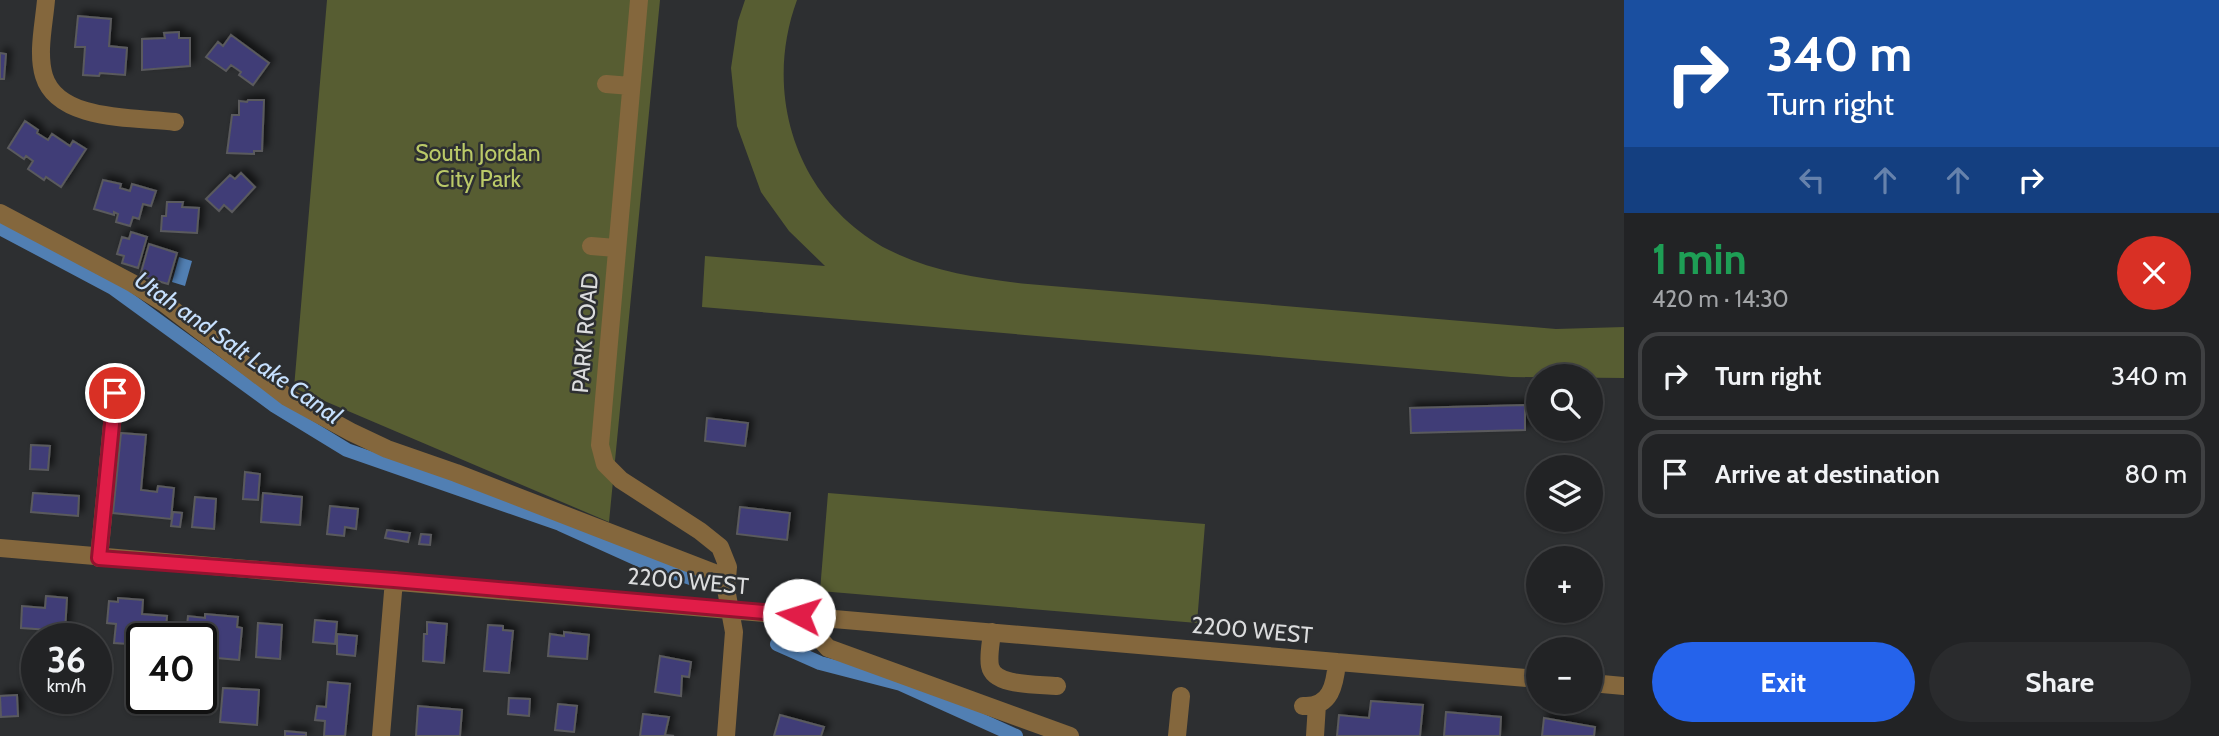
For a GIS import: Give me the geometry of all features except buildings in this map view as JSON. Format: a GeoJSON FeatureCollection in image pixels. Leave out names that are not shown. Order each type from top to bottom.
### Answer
{"type":"FeatureCollection","features":[{"type":"Feature","properties":{"kind":"street"},"geometry":{"type":"LineString","coordinates":[[46,0],[41,51],[44,76],[54,95],[86,112],[175,122]]}},
{"type":"Feature","properties":{"kind":"street","name":"PARK ROAD"},"geometry":{"type":"LineString","coordinates":[[639,0],[600,445],[605,464],[621,480],[720,547],[728,567],[734,632],[726,736]]}},
{"type":"Feature","properties":{"kind":"street"},"geometry":{"type":"LineString","coordinates":[[606,84],[631,86]]}},
{"type":"Feature","properties":{"kind":"street"},"geometry":{"type":"LineString","coordinates":[[0,213],[132,283],[164,303],[287,397],[351,432],[387,449],[727,578]]}},
{"type":"Feature","properties":{"kind":"street"},"geometry":{"type":"LineString","coordinates":[[591,246],[616,248]]}},
{"type":"Feature","properties":{"kind":"street"},"geometry":{"type":"LineString","coordinates":[[99,558],[115,393]]}},
{"type":"Feature","properties":{"kind":"street","name":"2200 WEST"},"geometry":{"type":"LineString","coordinates":[[0,548],[1526,678]]}},
{"type":"Feature","properties":{"kind":"street"},"geometry":{"type":"LineString","coordinates":[[381,736],[394,580]]}},
{"type":"Feature","properties":{"kind":"street"},"geometry":{"type":"LineString","coordinates":[[799,615],[828,648],[1070,736]]}},
{"type":"Feature","properties":{"kind":"street"},"geometry":{"type":"LineString","coordinates":[[992,632],[989,662],[990,670],[997,678],[1057,685]]}},
{"type":"Feature","properties":{"kind":"street"},"geometry":{"type":"LineString","coordinates":[[1315,736],[1310,705],[1325,701],[1335,687],[1337,662]]}},
{"type":"Feature","properties":{"kind":"street"},"geometry":{"type":"LineString","coordinates":[[1603,684],[1624,686]]}},
{"type":"Feature","properties":{"kind":"street"},"geometry":{"type":"LineString","coordinates":[[1178,736],[1181,696]]}},
{"type":"Feature","properties":{"kind":"green space","name":"South Jordan City Park"},"geometry":{"type":"Polygon","coordinates":[[[327,0],[660,0],[609,522],[294,388],[327,0]]]}},
{"type":"Feature","properties":{"kind":"green space"},"geometry":{"type":"Polygon","coordinates":[[[745,0],[797,0],[787,36],[784,72],[786,108],[795,143],[810,175],[831,204],[857,229],[905,258],[957,273],[1028,284],[1556,329],[1624,327],[1624,378],[1603,378],[1603,364],[1526,364],[1526,377],[1511,377],[702,307],[705,256],[825,266],[789,231],[761,192],[737,126],[731,68],[738,21],[745,0]]]}},
{"type":"Feature","properties":{"kind":"green space"},"geometry":{"type":"Polygon","coordinates":[[[828,493],[1205,524],[1197,623],[820,591],[828,493]]]}},
{"type":"Feature","properties":{"kind":"water"},"geometry":{"type":"Polygon","coordinates":[[[179,257],[192,261],[185,286],[172,282],[179,257]]]}},
{"type":"Feature","properties":{"kind":"waterway","name":"Utah and Salt Lake Canal"},"geometry":{"type":"LineString","coordinates":[[0,228],[113,288],[275,406],[347,450],[560,524],[642,561],[693,579]]}},
{"type":"Feature","properties":{"kind":"waterway","name":"Utah and Salt Lake Canal"},"geometry":{"type":"LineString","coordinates":[[777,644],[820,663],[901,684],[1016,736]]}},
{"type":"Feature","properties":{"kind":"route"},"geometry":{"type":"LineString","coordinates":[[115,393],[99,558],[799,615]]}}]}
